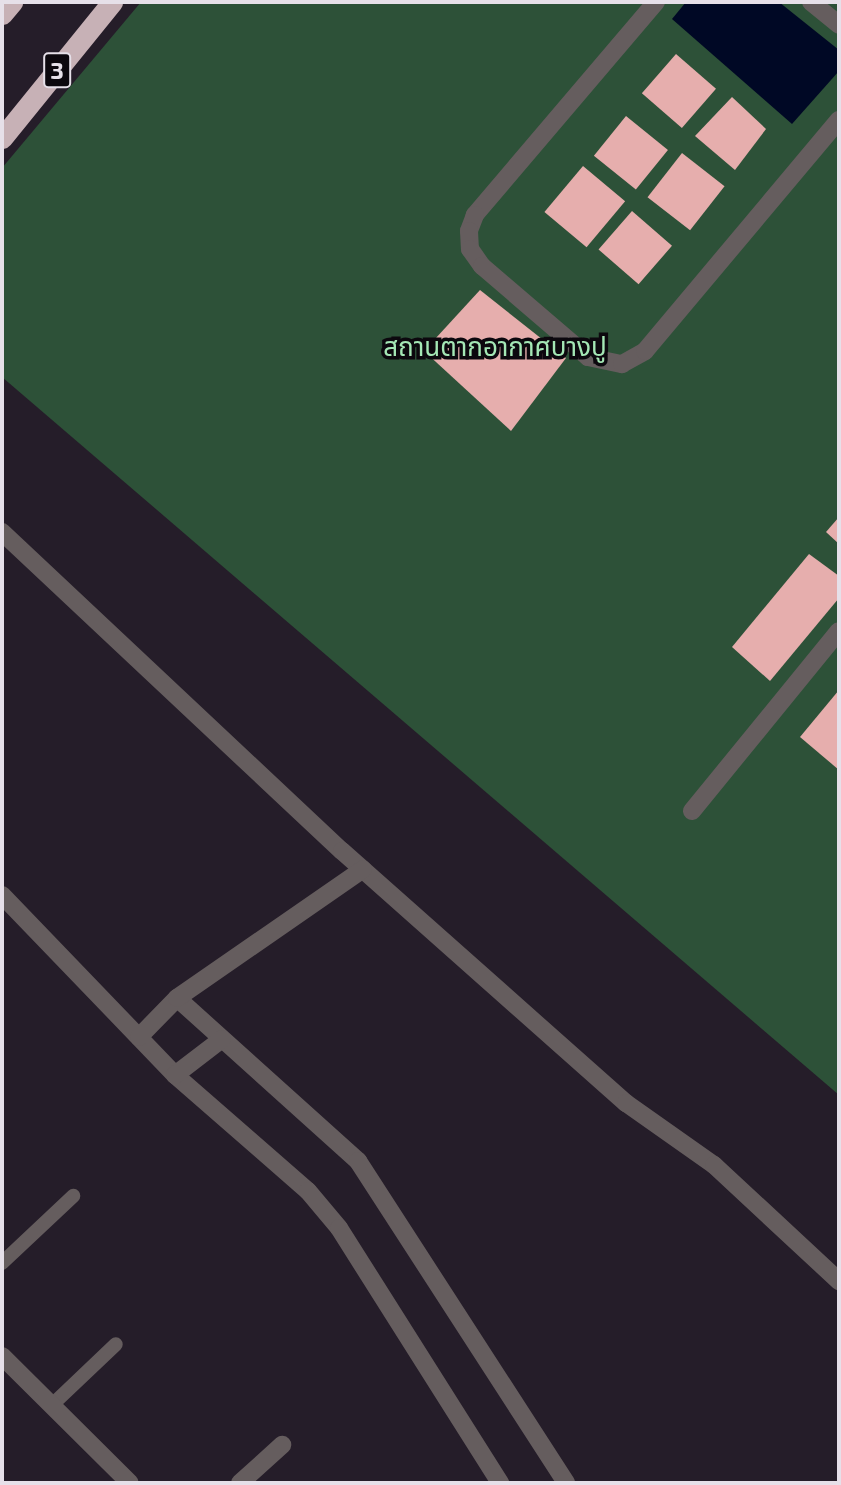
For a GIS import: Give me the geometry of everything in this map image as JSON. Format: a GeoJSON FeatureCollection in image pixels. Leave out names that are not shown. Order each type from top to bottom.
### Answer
{"type":"FeatureCollection","features":[{"type":"Feature","properties":{"kind":"highway"},"geometry":{"type":"LineString","coordinates":[[2,14],[12,2]]}},
{"type":"Feature","properties":{"kind":"highway","name":"3"},"geometry":{"type":"LineString","coordinates":[[2,138],[111,2]]}},
{"type":"Feature","properties":{"kind":"street"},"geometry":{"type":"LineString","coordinates":[[656,2],[475,215],[469,231],[470,250],[482,266],[588,357],[622,364],[645,351],[839,120]]}},
{"type":"Feature","properties":{"kind":"street"},"geometry":{"type":"LineString","coordinates":[[811,2],[839,23]]}},
{"type":"Feature","properties":{"kind":"street"},"geometry":{"type":"LineString","coordinates":[[2,532],[363,869],[626,1103],[714,1165],[839,1281]]}},
{"type":"Feature","properties":{"kind":"street"},"geometry":{"type":"LineString","coordinates":[[692,811],[839,631]]}},
{"type":"Feature","properties":{"kind":"street"},"geometry":{"type":"LineString","coordinates":[[139,1037],[177,998],[363,869]]}},
{"type":"Feature","properties":{"kind":"street"},"geometry":{"type":"LineString","coordinates":[[2,895],[139,1037],[182,1071],[308,1191],[339,1228],[500,1483]]}},
{"type":"Feature","properties":{"kind":"street"},"geometry":{"type":"LineString","coordinates":[[177,998],[216,1043],[373,1181],[566,1483]]}},
{"type":"Feature","properties":{"kind":"street"},"geometry":{"type":"LineString","coordinates":[[182,1071],[216,1043]]}},
{"type":"Feature","properties":{"kind":"street"},"geometry":{"type":"LineString","coordinates":[[2,1356],[130,1483]]}},
{"type":"Feature","properties":{"kind":"street"},"geometry":{"type":"LineString","coordinates":[[240,1483],[282,1445]]}},
{"type":"Feature","properties":{"kind":"lane"},"geometry":{"type":"LineString","coordinates":[[2,1263],[73,1196]]}},
{"type":"Feature","properties":{"kind":"lane"},"geometry":{"type":"LineString","coordinates":[[52,1405],[116,1344]]}},
{"type":"Feature","properties":{"kind":"green space","name":"สถานตากอากาศบางปู"},"geometry":{"type":"Polygon","coordinates":[[[141,2],[839,2],[839,1095],[2,377],[2,168],[141,2]]]}},
{"type":"Feature","properties":{"kind":"water"},"geometry":{"type":"Polygon","coordinates":[[[686,2],[779,2],[839,50],[839,71],[792,124],[672,19],[686,2]]]}},
{"type":"Feature","properties":{"kind":"building"},"geometry":{"type":"Polygon","coordinates":[[[676,54],[716,89],[682,128],[642,93],[676,54]]]}},
{"type":"Feature","properties":{"kind":"building"},"geometry":{"type":"Polygon","coordinates":[[[732,97],[766,129],[735,170],[695,136],[732,97]]]}},
{"type":"Feature","properties":{"kind":"building"},"geometry":{"type":"Polygon","coordinates":[[[626,116],[668,150],[636,190],[594,156],[626,116]]]}},
{"type":"Feature","properties":{"kind":"building"},"geometry":{"type":"Polygon","coordinates":[[[682,153],[725,186],[690,230],[648,197],[682,153]]]}},
{"type":"Feature","properties":{"kind":"building"},"geometry":{"type":"Polygon","coordinates":[[[583,166],[625,201],[587,247],[544,212],[583,166]]]}},
{"type":"Feature","properties":{"kind":"building"},"geometry":{"type":"Polygon","coordinates":[[[632,211],[672,246],[639,284],[599,249],[632,211]]]}},
{"type":"Feature","properties":{"kind":"building"},"geometry":{"type":"Polygon","coordinates":[[[480,290],[566,358],[511,431],[424,351],[480,290]]]}},
{"type":"Feature","properties":{"kind":"building"},"geometry":{"type":"Polygon","coordinates":[[[839,517],[839,544],[826,532],[839,517]]]}},
{"type":"Feature","properties":{"kind":"building"},"geometry":{"type":"Polygon","coordinates":[[[809,554],[839,576],[839,598],[770,681],[732,647],[809,554]]]}},
{"type":"Feature","properties":{"kind":"building"},"geometry":{"type":"Polygon","coordinates":[[[839,690],[839,770],[800,737],[839,690]]]}}]}
